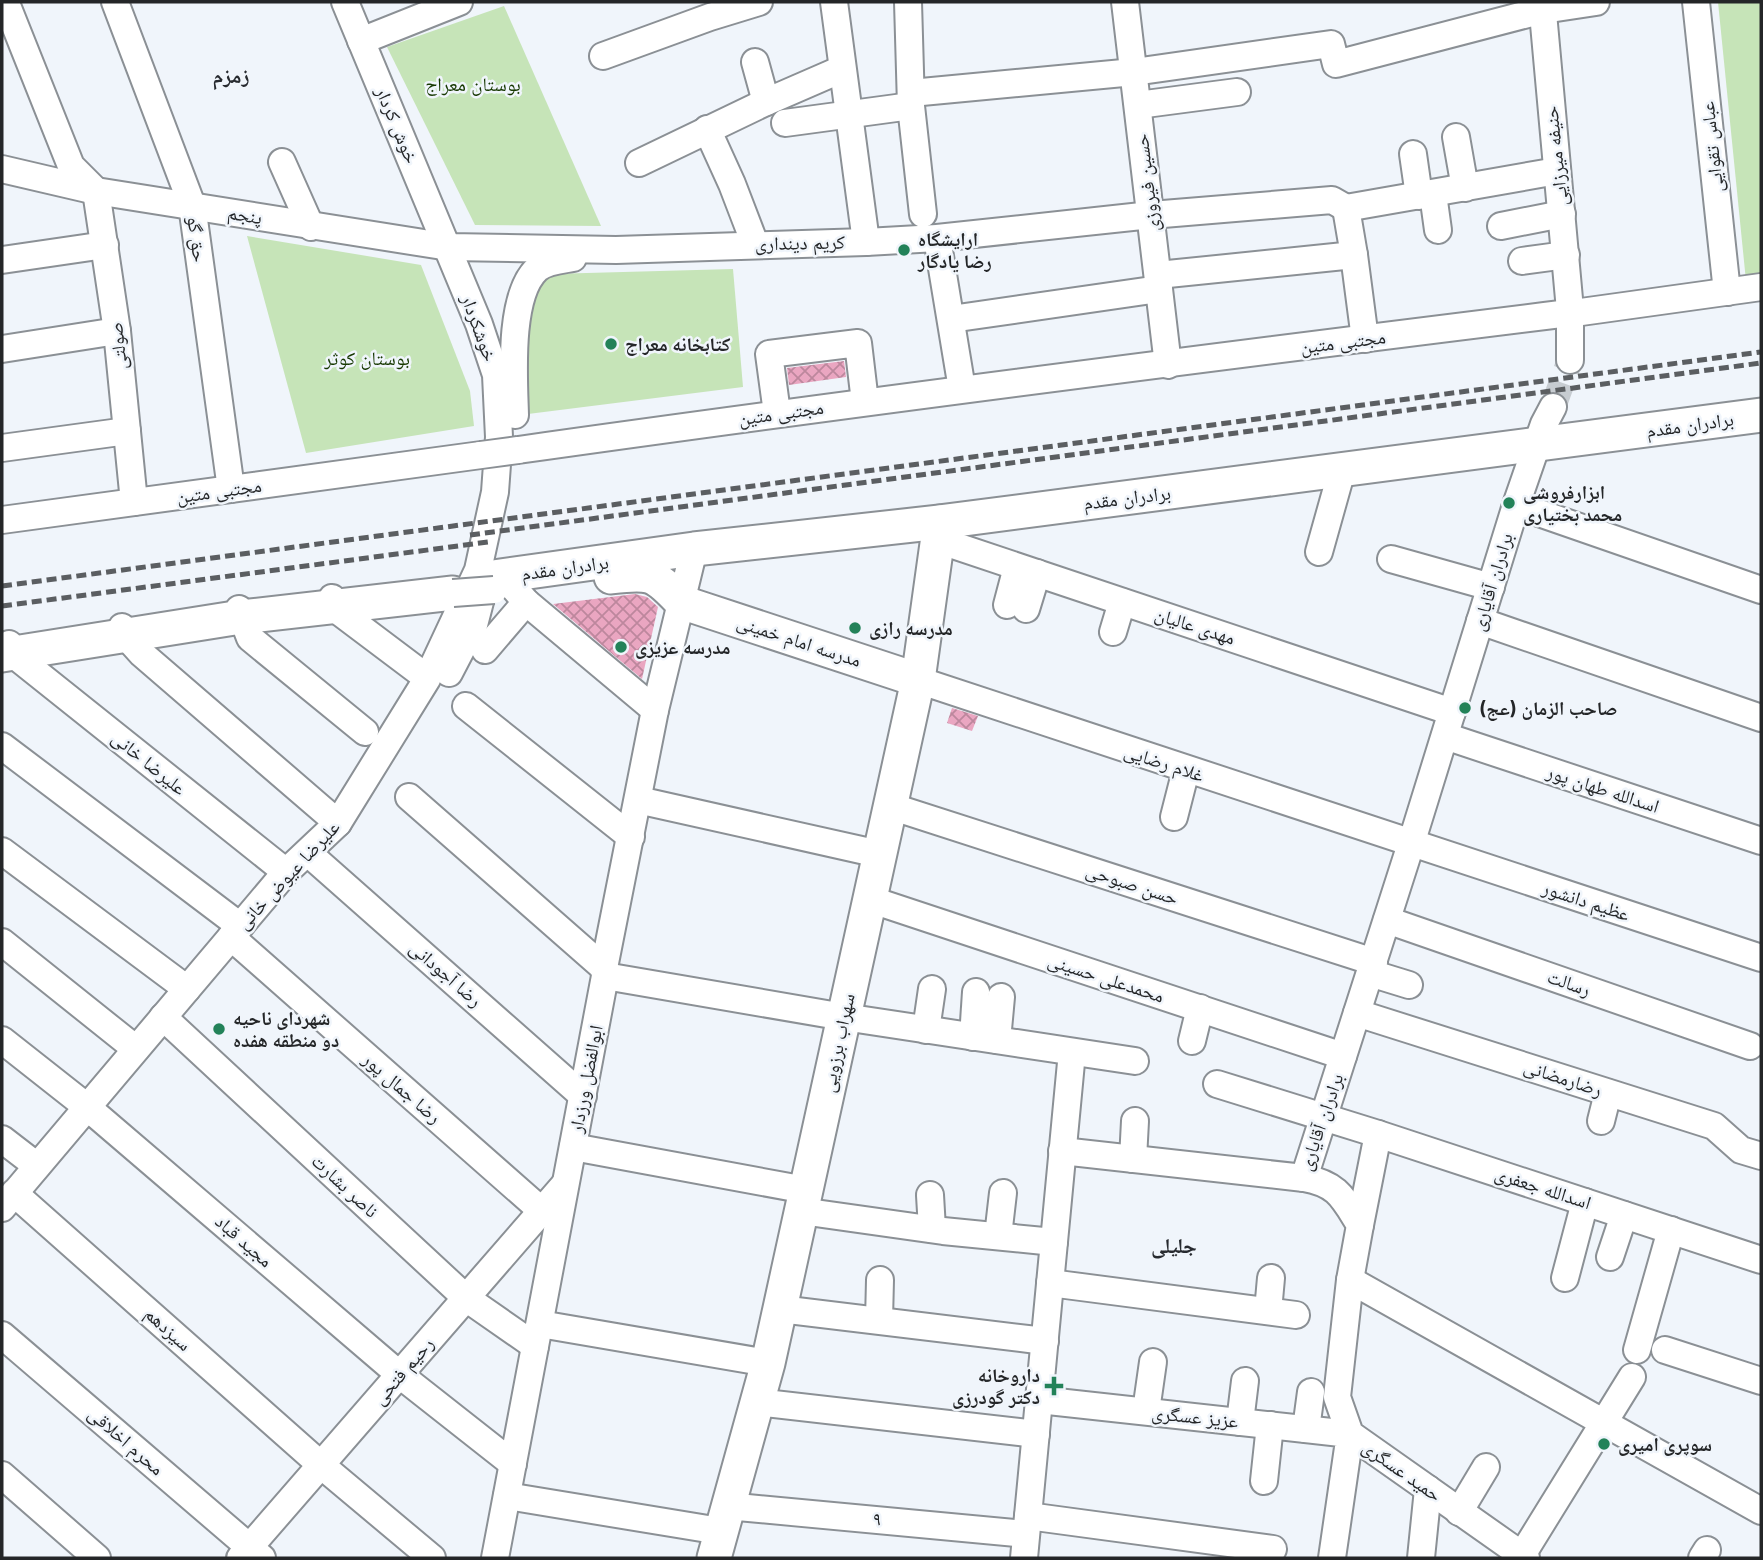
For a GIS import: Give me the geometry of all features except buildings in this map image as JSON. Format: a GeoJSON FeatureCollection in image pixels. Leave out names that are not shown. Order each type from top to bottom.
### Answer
{"type":"FeatureCollection","features":[{"type":"Feature","properties":{"kind":"main road","name":"برادران مقدم"},"geometry":{"type":"LineString","coordinates":[[940,526],[1544,428],[1761,400]]}},
{"type":"Feature","properties":{"kind":"main road","name":"برادران مقدم"},"geometry":{"type":"LineString","coordinates":[[508,587],[694,549],[940,526],[1342,470],[1544,428],[1761,415]]}},
{"type":"Feature","properties":{"kind":"main road","name":"سهراب برزویی"},"geometry":{"type":"LineString","coordinates":[[721,1532],[768,1363],[918,680],[940,526]]}},
{"type":"Feature","properties":{"kind":"main road","name":"برادران مقدم"},"geometry":{"type":"LineString","coordinates":[[508,587],[640,573],[663,583],[681,602]]}},
{"type":"Feature","properties":{"kind":"main road"},"geometry":{"type":"LineString","coordinates":[[6,649],[240,613],[453,588]]}},
{"type":"Feature","properties":{"kind":"main road","name":"مدرسه امام خمینی"},"geometry":{"type":"LineString","coordinates":[[681,602],[918,680]]}},
{"type":"Feature","properties":{"kind":"street","name":"حق گو"},"geometry":{"type":"LineString","coordinates":[[115,2],[192,205],[231,489]]}},
{"type":"Feature","properties":{"kind":"street","name":"خوش کردار"},"geometry":{"type":"LineString","coordinates":[[345,2],[449,247]]}},
{"type":"Feature","properties":{"kind":"street"},"geometry":{"type":"LineString","coordinates":[[361,41],[459,2]]}},
{"type":"Feature","properties":{"kind":"street"},"geometry":{"type":"LineString","coordinates":[[603,57],[707,9],[759,2]]}},
{"type":"Feature","properties":{"kind":"street"},"geometry":{"type":"LineString","coordinates":[[834,2],[866,242]]}},
{"type":"Feature","properties":{"kind":"street"},"geometry":{"type":"LineString","coordinates":[[908,2],[911,100],[923,214]]}},
{"type":"Feature","properties":{"kind":"street","name":"حسین فیروزی"},"geometry":{"type":"LineString","coordinates":[[1125,2],[1168,365]]}},
{"type":"Feature","properties":{"kind":"street"},"geometry":{"type":"LineString","coordinates":[[785,123],[911,100],[1331,44],[1335,64],[1542,6],[1597,2]]}},
{"type":"Feature","properties":{"kind":"street","name":"عباس تقوایی"},"geometry":{"type":"LineString","coordinates":[[1696,2],[1727,292]]}},
{"type":"Feature","properties":{"kind":"street","name":"حنیفه میرزایی"},"geometry":{"type":"LineString","coordinates":[[1542,6],[1566,255],[1570,360]]}},
{"type":"Feature","properties":{"kind":"street"},"geometry":{"type":"LineString","coordinates":[[8,8],[71,166],[96,191]]}},
{"type":"Feature","properties":{"kind":"street"},"geometry":{"type":"LineString","coordinates":[[755,62],[766,102]]}},
{"type":"Feature","properties":{"kind":"street"},"geometry":{"type":"LineString","coordinates":[[639,163],[707,129],[842,69]]}},
{"type":"Feature","properties":{"kind":"street"},"geometry":{"type":"LineString","coordinates":[[1138,105],[1237,93]]}},
{"type":"Feature","properties":{"kind":"street"},"geometry":{"type":"LineString","coordinates":[[707,129],[755,244]]}},
{"type":"Feature","properties":{"kind":"street"},"geometry":{"type":"LineString","coordinates":[[1456,137],[1465,188]]}},
{"type":"Feature","properties":{"kind":"street"},"geometry":{"type":"LineString","coordinates":[[1413,154],[1438,230]]}},
{"type":"Feature","properties":{"kind":"street"},"geometry":{"type":"LineString","coordinates":[[282,162],[311,226]]}},
{"type":"Feature","properties":{"kind":"street","name":"پنجم"},"geometry":{"type":"LineString","coordinates":[[2,169],[96,191],[449,247]]}},
{"type":"Feature","properties":{"kind":"street","name":"کریم دینداری"},"geometry":{"type":"LineString","coordinates":[[449,247],[615,250],[937,239],[1151,215],[1332,201],[1346,208],[1557,171]]}},
{"type":"Feature","properties":{"kind":"street","name":"صولتی"},"geometry":{"type":"LineString","coordinates":[[96,191],[117,331],[134,502]]}},
{"type":"Feature","properties":{"kind":"street"},"geometry":{"type":"LineString","coordinates":[[1346,208],[1365,339]]}},
{"type":"Feature","properties":{"kind":"street"},"geometry":{"type":"LineString","coordinates":[[1501,226],[1562,214]]}},
{"type":"Feature","properties":{"kind":"street"},"geometry":{"type":"LineString","coordinates":[[937,239],[962,388]]}},
{"type":"Feature","properties":{"kind":"street"},"geometry":{"type":"LineString","coordinates":[[2,260],[105,245]]}},
{"type":"Feature","properties":{"kind":"street","name":"خوشکردار"},"geometry":{"type":"LineString","coordinates":[[449,247],[479,324],[507,412]]}},
{"type":"Feature","properties":{"kind":"street"},"geometry":{"type":"LineString","coordinates":[[507,412],[520,299],[537,268],[549,262],[615,250]]}},
{"type":"Feature","properties":{"kind":"street"},"geometry":{"type":"LineString","coordinates":[[951,319],[1158,282],[1354,255]]}},
{"type":"Feature","properties":{"kind":"street"},"geometry":{"type":"LineString","coordinates":[[1522,261],[1566,255]]}},
{"type":"Feature","properties":{"kind":"street","name":"مجتبی متین"},"geometry":{"type":"LineString","coordinates":[[2,520],[962,388],[1168,365],[1761,287]]}},
{"type":"Feature","properties":{"kind":"street"},"geometry":{"type":"LineString","coordinates":[[2,349],[117,331]]}},
{"type":"Feature","properties":{"kind":"street"},"geometry":{"type":"LineString","coordinates":[[777,413],[769,354],[858,344],[865,402]]}},
{"type":"Feature","properties":{"kind":"street","name":"علیرضا عیوض خانی"},"geometry":{"type":"LineString","coordinates":[[8,1200],[286,872],[338,823],[419,696],[478,570],[495,492],[499,437],[507,412]]}},
{"type":"Feature","properties":{"kind":"street","name":"برادران آقایاری"},"geometry":{"type":"LineString","coordinates":[[1062,1150],[1304,1178],[1516,505],[1544,428]]}},
{"type":"Feature","properties":{"kind":"street"},"geometry":{"type":"LineString","coordinates":[[2,448],[127,431]]}},
{"type":"Feature","properties":{"kind":"street"},"geometry":{"type":"LineString","coordinates":[[1319,552],[1342,470]]}},
{"type":"Feature","properties":{"kind":"street"},"geometry":{"type":"LineString","coordinates":[[1516,505],[1761,590]]}},
{"type":"Feature","properties":{"kind":"street","name":"مهدی عالیان"},"geometry":{"type":"LineString","coordinates":[[940,526],[1027,570],[1122,602],[1448,724]]}},
{"type":"Feature","properties":{"kind":"street","name":"ابوالفضل ورزدار"},"geometry":{"type":"LineString","coordinates":[[495,1558],[655,710],[694,549]]}},
{"type":"Feature","properties":{"kind":"street"},"geometry":{"type":"LineString","coordinates":[[1391,559],[1491,587]]}},
{"type":"Feature","properties":{"kind":"street"},"geometry":{"type":"LineString","coordinates":[[1017,607],[1027,570]]}},
{"type":"Feature","properties":{"kind":"street"},"geometry":{"type":"LineString","coordinates":[[453,588],[508,587],[655,710]]}},
{"type":"Feature","properties":{"kind":"street"},"geometry":{"type":"LineString","coordinates":[[485,650],[508,587]]}},
{"type":"Feature","properties":{"kind":"street"},"geometry":{"type":"LineString","coordinates":[[333,602],[418,671]]}},
{"type":"Feature","properties":{"kind":"street"},"geometry":{"type":"LineString","coordinates":[[1114,632],[1122,602]]}},
{"type":"Feature","properties":{"kind":"street"},"geometry":{"type":"LineString","coordinates":[[240,613],[250,638],[365,732]]}},
{"type":"Feature","properties":{"kind":"street"},"geometry":{"type":"LineString","coordinates":[[1480,621],[1761,718]]}},
{"type":"Feature","properties":{"kind":"street"},"geometry":{"type":"LineString","coordinates":[[123,630],[142,654],[338,823]]}},
{"type":"Feature","properties":{"kind":"street","name":"علیرضا خانی"},"geometry":{"type":"LineString","coordinates":[[6,649],[286,872]]}},
{"type":"Feature","properties":{"kind":"street","name":"غلام رضایی"},"geometry":{"type":"LineString","coordinates":[[918,680],[1411,844]]}},
{"type":"Feature","properties":{"kind":"street"},"geometry":{"type":"LineString","coordinates":[[466,706],[631,837]]}},
{"type":"Feature","properties":{"kind":"street","name":"اسدالله طهان پور"},"geometry":{"type":"LineString","coordinates":[[1448,724],[1761,841]]}},
{"type":"Feature","properties":{"kind":"street","name":"رضا جمال پور"},"geometry":{"type":"LineString","coordinates":[[2,746],[235,932],[542,1211]]}},
{"type":"Feature","properties":{"kind":"street"},"geometry":{"type":"LineString","coordinates":[[1174,817],[1186,770]]}},
{"type":"Feature","properties":{"kind":"street"},"geometry":{"type":"LineString","coordinates":[[409,797],[605,972],[844,1017],[1135,1061]]}},
{"type":"Feature","properties":{"kind":"street"},"geometry":{"type":"LineString","coordinates":[[638,800],[879,854]]}},
{"type":"Feature","properties":{"kind":"street","name":"حسن صبوحی"},"geometry":{"type":"LineString","coordinates":[[890,806],[1372,967],[1409,985]]}},
{"type":"Feature","properties":{"kind":"street","name":"عظیم دانشور"},"geometry":{"type":"LineString","coordinates":[[1411,844],[1761,958]]}},
{"type":"Feature","properties":{"kind":"street"},"geometry":{"type":"LineString","coordinates":[[2,850],[187,989]]}},
{"type":"Feature","properties":{"kind":"street","name":"رضا آجودانی"},"geometry":{"type":"LineString","coordinates":[[308,853],[583,1096]]}},
{"type":"Feature","properties":{"kind":"street","name":"محمدعلی حسینی"},"geometry":{"type":"LineString","coordinates":[[869,899],[1343,1056]]}},
{"type":"Feature","properties":{"kind":"street","name":"رسالت"},"geometry":{"type":"LineString","coordinates":[[1387,920],[1750,1046]]}},
{"type":"Feature","properties":{"kind":"street"},"geometry":{"type":"LineString","coordinates":[[2,943],[136,1049]]}},
{"type":"Feature","properties":{"kind":"street"},"geometry":{"type":"LineString","coordinates":[[926,1030],[932,989]]}},
{"type":"Feature","properties":{"kind":"street"},"geometry":{"type":"LineString","coordinates":[[985,1039],[988,995]]}},
{"type":"Feature","properties":{"kind":"street"},"geometry":{"type":"LineString","coordinates":[[1192,1041],[1200,1008]]}},
{"type":"Feature","properties":{"kind":"street","name":"رضارمضانی"},"geometry":{"type":"LineString","coordinates":[[1357,1013],[1714,1126],[1741,1150],[1761,1156]]}},
{"type":"Feature","properties":{"kind":"street","name":"ناصر بشارت"},"geometry":{"type":"LineString","coordinates":[[163,1017],[466,1298],[537,1335]]}},
{"type":"Feature","properties":{"kind":"street","name":"مجید قباد"},"geometry":{"type":"LineString","coordinates":[[2,1041],[87,1107],[400,1375],[513,1464]]}},
{"type":"Feature","properties":{"kind":"street"},"geometry":{"type":"LineString","coordinates":[[1026,1536],[1072,1052]]}},
{"type":"Feature","properties":{"kind":"street","name":"اسدالله جعفری"},"geometry":{"type":"LineString","coordinates":[[1217,1084],[1761,1260]]}},
{"type":"Feature","properties":{"kind":"street"},"geometry":{"type":"LineString","coordinates":[[1601,1121],[1608,1093]]}},
{"type":"Feature","properties":{"kind":"street"},"geometry":{"type":"LineString","coordinates":[[1133,1159],[1135,1121]]}},
{"type":"Feature","properties":{"kind":"street","name":"حمید عسگری"},"geometry":{"type":"LineString","coordinates":[[1378,1134],[1350,1280],[1338,1397],[1350,1434],[1526,1557]]}},
{"type":"Feature","properties":{"kind":"street"},"geometry":{"type":"LineString","coordinates":[[2,1139],[37,1166]]}},
{"type":"Feature","properties":{"kind":"street"},"geometry":{"type":"LineString","coordinates":[[573,1147],[932,1229],[1054,1242]]}},
{"type":"Feature","properties":{"kind":"street"},"geometry":{"type":"LineString","coordinates":[[1304,1178],[1324,1182],[1340,1193],[1360,1225]]}},
{"type":"Feature","properties":{"kind":"street","name":"رحیم فتحی"},"geometry":{"type":"LineString","coordinates":[[250,1555],[321,1465],[566,1183]]}},
{"type":"Feature","properties":{"kind":"street"},"geometry":{"type":"LineString","coordinates":[[999,1236],[1003,1193]]}},
{"type":"Feature","properties":{"kind":"street"},"geometry":{"type":"LineString","coordinates":[[930,1195],[932,1229]]}},
{"type":"Feature","properties":{"kind":"street","name":"سیزدهم"},"geometry":{"type":"LineString","coordinates":[[8,1200],[432,1558]]}},
{"type":"Feature","properties":{"kind":"street"},"geometry":{"type":"LineString","coordinates":[[1565,1279],[1584,1202]]}},
{"type":"Feature","properties":{"kind":"street"},"geometry":{"type":"LineString","coordinates":[[1610,1257],[1623,1215]]}},
{"type":"Feature","properties":{"kind":"street"},"geometry":{"type":"LineString","coordinates":[[1637,1350],[1671,1230]]}},
{"type":"Feature","properties":{"kind":"street"},"geometry":{"type":"LineString","coordinates":[[1268,1311],[1271,1278]]}},
{"type":"Feature","properties":{"kind":"street"},"geometry":{"type":"LineString","coordinates":[[879,1320],[880,1279]]}},
{"type":"Feature","properties":{"kind":"street"},"geometry":{"type":"LineString","coordinates":[[1350,1280],[1761,1511]]}},
{"type":"Feature","properties":{"kind":"street"},"geometry":{"type":"LineString","coordinates":[[1050,1283],[1296,1315]]}},
{"type":"Feature","properties":{"kind":"street"},"geometry":{"type":"LineString","coordinates":[[780,1309],[1045,1341]]}},
{"type":"Feature","properties":{"kind":"street","name":"محرم اخلاقی"},"geometry":{"type":"LineString","coordinates":[[2,1335],[250,1555]]}},
{"type":"Feature","properties":{"kind":"street"},"geometry":{"type":"LineString","coordinates":[[537,1335],[768,1363]]}},
{"type":"Feature","properties":{"kind":"street"},"geometry":{"type":"LineString","coordinates":[[1665,1350],[1761,1381]]}},
{"type":"Feature","properties":{"kind":"street"},"geometry":{"type":"LineString","coordinates":[[1146,1411],[1153,1362]]}},
{"type":"Feature","properties":{"kind":"street"},"geometry":{"type":"LineString","coordinates":[[1526,1557],[1608,1426],[1632,1377]]}},
{"type":"Feature","properties":{"kind":"street"},"geometry":{"type":"LineString","coordinates":[[1240,1422],[1245,1381]]}},
{"type":"Feature","properties":{"kind":"street"},"geometry":{"type":"LineString","coordinates":[[1306,1429],[1311,1392]]}},
{"type":"Feature","properties":{"kind":"street","name":"عزیز عسگری"},"geometry":{"type":"LineString","coordinates":[[1039,1400],[1350,1434]]}},
{"type":"Feature","properties":{"kind":"street"},"geometry":{"type":"LineString","coordinates":[[757,1402],[1036,1434]]}},
{"type":"Feature","properties":{"kind":"street"},"geometry":{"type":"LineString","coordinates":[[1264,1481],[1270,1425]]}},
{"type":"Feature","properties":{"kind":"street"},"geometry":{"type":"LineString","coordinates":[[1332,1558],[1350,1434]]}},
{"type":"Feature","properties":{"kind":"street"},"geometry":{"type":"LineString","coordinates":[[1460,1512],[1486,1467]]}},
{"type":"Feature","properties":{"kind":"street"},"geometry":{"type":"LineString","coordinates":[[2,1475],[97,1558]]}},
{"type":"Feature","properties":{"kind":"street"},"geometry":{"type":"LineString","coordinates":[[1421,1558],[1428,1489]]}},
{"type":"Feature","properties":{"kind":"street","name":"۹"},"geometry":{"type":"LineString","coordinates":[[507,1496],[721,1532],[1026,1536],[1273,1549]]}},
{"type":"Feature","properties":{"kind":"green space"},"geometry":{"type":"Polygon","coordinates":[[[1718,2],[1761,2],[1761,279],[1746,281],[1718,2]]]}},
{"type":"Feature","properties":{"kind":"green space","name":"بوستان معراج"},"geometry":{"type":"Polygon","coordinates":[[[504,6],[601,226],[475,225],[387,47],[504,6]]]}},
{"type":"Feature","properties":{"kind":"green space","name":"بوستان کوثر"},"geometry":{"type":"Polygon","coordinates":[[[247,236],[421,265],[470,391],[474,426],[306,453],[247,236]]]}},
{"type":"Feature","properties":{"kind":"green space"},"geometry":{"type":"Polygon","coordinates":[[[733,269],[743,387],[528,414],[521,337],[530,296],[550,274],[733,269]]]}},
{"type":"Feature","properties":{"kind":"tunnel"},"geometry":{"type":"LineString","coordinates":[[1553,407],[1570,360]]}},
{"type":"Feature","properties":{"kind":"railway"},"geometry":{"type":"LineString","coordinates":[[2,586],[1761,352]]}},
{"type":"Feature","properties":{"kind":"railway"},"geometry":{"type":"LineString","coordinates":[[470,535],[1761,363]]}},
{"type":"Feature","properties":{"kind":"railway"},"geometry":{"type":"LineString","coordinates":[[2,606],[488,542]]}},
{"type":"Feature","properties":{"kind":"place","name":"ارایشگاه رضا یادگار"},"geometry":{"type":"Point","coordinates":[904,250]}},
{"type":"Feature","properties":{"kind":"place","name":"کتابخانه معراج"},"geometry":{"type":"Point","coordinates":[611,344]}},
{"type":"Feature","properties":{"kind":"place","name":"ابزارفروشی محمد بختیاری"},"geometry":{"type":"Point","coordinates":[1509,503]}},
{"type":"Feature","properties":{"kind":"place","name":"مدرسه رازی"},"geometry":{"type":"Point","coordinates":[855,628]}},
{"type":"Feature","properties":{"kind":"place","name":"مدرسه عزیزی"},"geometry":{"type":"Point","coordinates":[621,647]}},
{"type":"Feature","properties":{"kind":"place","name":"صاحب الزمان (عج)"},"geometry":{"type":"Point","coordinates":[1465,708]}},
{"type":"Feature","properties":{"kind":"place","name":"شهردای ناحیه دو منطقه هفده"},"geometry":{"type":"Point","coordinates":[219,1029]}},
{"type":"Feature","properties":{"kind":"place","name":"داروخانه دکتر گودرزی"},"geometry":{"type":"Point","coordinates":[1054,1386]}},
{"type":"Feature","properties":{"kind":"place","name":"سوپری امیری"},"geometry":{"type":"Point","coordinates":[1604,1444]}},
{"type":"Feature","properties":{"kind":"district","name":"زمزم"},"geometry":{"type":"Point","coordinates":[231,75]}},
{"type":"Feature","properties":{"kind":"district","name":"جلیلی"},"geometry":{"type":"Point","coordinates":[1174,1245]}}]}
